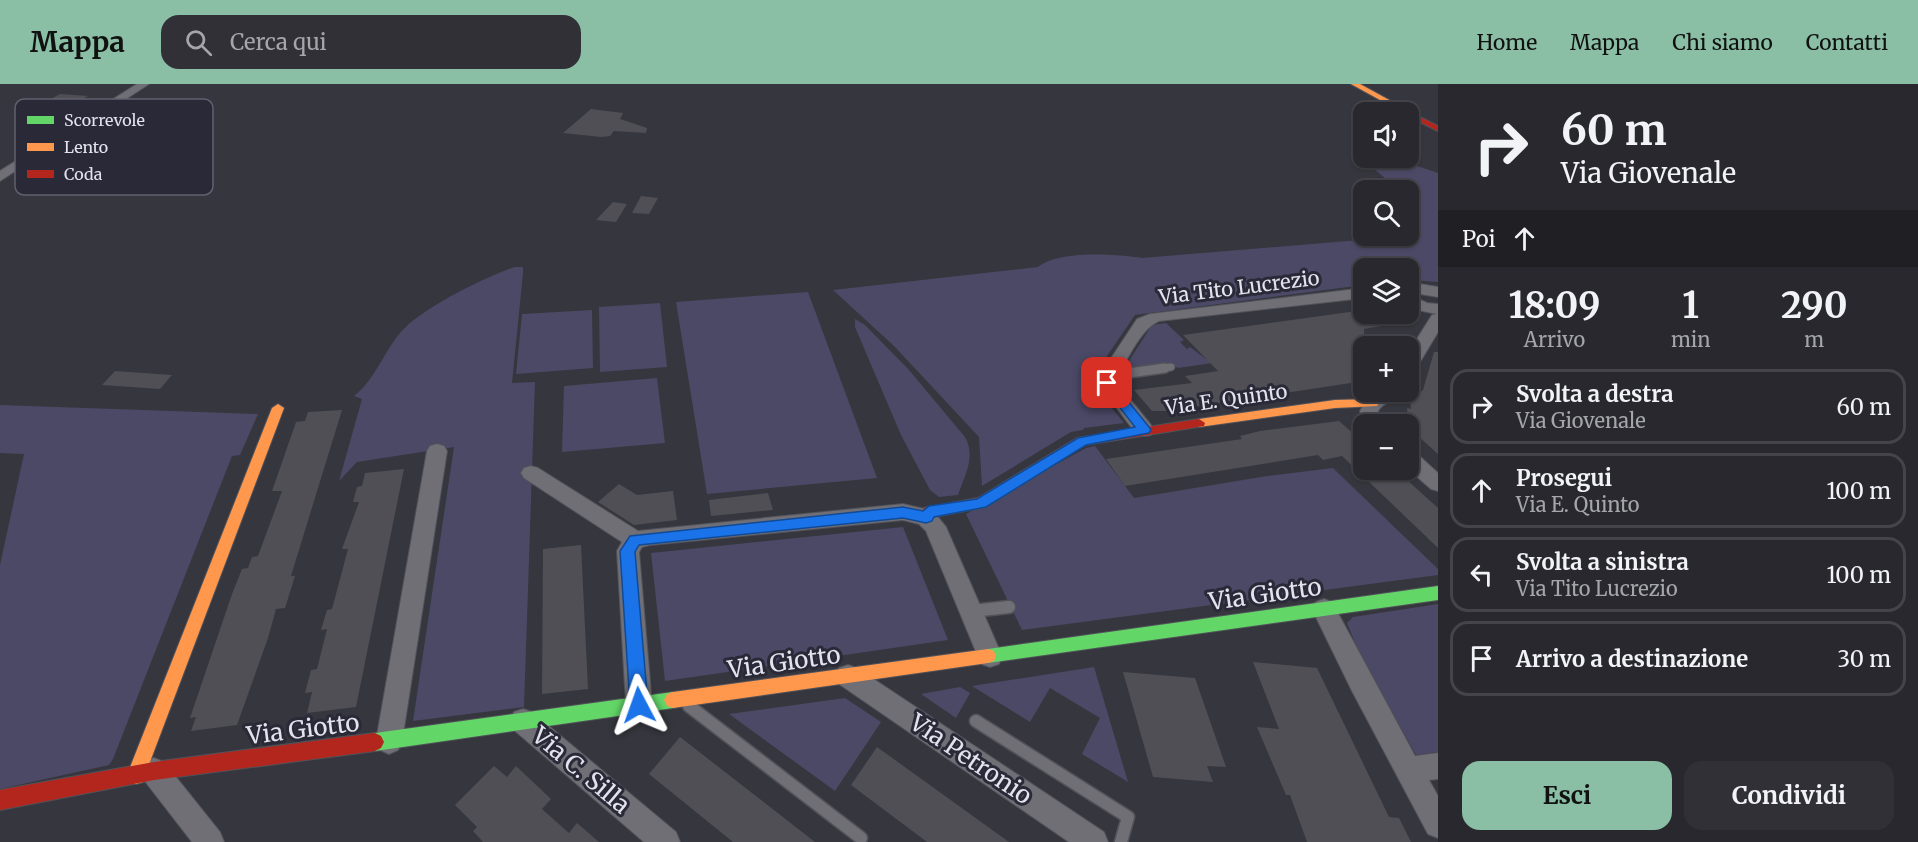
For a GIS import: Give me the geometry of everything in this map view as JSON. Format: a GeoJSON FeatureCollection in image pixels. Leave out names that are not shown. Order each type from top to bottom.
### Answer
{"type":"FeatureCollection","features":[{"type":"Feature","properties":{"kind":"street"},"geometry":{"type":"LineString","coordinates":[[121,99],[144,84]]}},
{"type":"Feature","properties":{"kind":"street"},"geometry":{"type":"LineString","coordinates":[[1355,84],[1387,102]]}},
{"type":"Feature","properties":{"kind":"street"},"geometry":{"type":"LineString","coordinates":[[1419,119],[1438,129]]}},
{"type":"Feature","properties":{"kind":"street"},"geometry":{"type":"LineString","coordinates":[[0,177],[15,167]]}},
{"type":"Feature","properties":{"kind":"street"},"geometry":{"type":"LineString","coordinates":[[1419,288],[1436,290]]}},
{"type":"Feature","properties":{"kind":"street","name":"Via Tito Lucrezio"},"geometry":{"type":"LineString","coordinates":[[1113,369],[1143,322],[1156,317],[1353,294]]}},
{"type":"Feature","properties":{"kind":"street"},"geometry":{"type":"LineString","coordinates":[[1419,304],[1437,312],[1419,347]]}},
{"type":"Feature","properties":{"kind":"street"},"geometry":{"type":"LineString","coordinates":[[1113,369],[1107,383],[1144,430]]}},
{"type":"Feature","properties":{"kind":"street"},"geometry":{"type":"LineString","coordinates":[[1370,414],[1373,403]]}},
{"type":"Feature","properties":{"kind":"street","name":"Via E. Quinto"},"geometry":{"type":"LineString","coordinates":[[926,517],[929,512],[981,503],[1082,441],[1144,430],[1335,404],[1373,403]]}},
{"type":"Feature","properties":{"kind":"street"},"geometry":{"type":"LineString","coordinates":[[210,842],[145,773],[278,408]]}},
{"type":"Feature","properties":{"kind":"street"},"geometry":{"type":"LineString","coordinates":[[389,741],[437,451]]}},
{"type":"Feature","properties":{"kind":"street"},"geometry":{"type":"LineString","coordinates":[[1419,467],[1438,484]]}},
{"type":"Feature","properties":{"kind":"street"},"geometry":{"type":"LineString","coordinates":[[531,473],[635,540],[903,513],[926,517],[935,527],[990,656]]}},
{"type":"Feature","properties":{"kind":"street"},"geometry":{"type":"LineString","coordinates":[[635,540],[628,551],[639,705]]}},
{"type":"Feature","properties":{"kind":"street","name":"Via Giotto"},"geometry":{"type":"LineString","coordinates":[[0,800],[145,773],[389,741],[1438,593]]}},
{"type":"Feature","properties":{"kind":"street"},"geometry":{"type":"LineString","coordinates":[[1324,609],[1438,824]]}},
{"type":"Feature","properties":{"kind":"street","name":"Via Petronio"},"geometry":{"type":"LineString","coordinates":[[848,676],[1094,842]]}},
{"type":"Feature","properties":{"kind":"street","name":"Via C. Silla"},"geometry":{"type":"LineString","coordinates":[[523,721],[666,842]]}},
{"type":"Feature","properties":{"kind":"street"},"geometry":{"type":"LineString","coordinates":[[1408,770],[1438,766]]}},
{"type":"Feature","properties":{"kind":"lane"},"geometry":{"type":"LineString","coordinates":[[1113,369],[1129,373],[1171,367]]}},
{"type":"Feature","properties":{"kind":"lane"},"geometry":{"type":"LineString","coordinates":[[972,611],[1009,607]]}},
{"type":"Feature","properties":{"kind":"lane"},"geometry":{"type":"LineString","coordinates":[[680,699],[861,838]]}},
{"type":"Feature","properties":{"kind":"lane"},"geometry":{"type":"LineString","coordinates":[[976,721],[1128,817],[1121,842]]}},
{"type":"Feature","properties":{"kind":"shaded area"},"geometry":{"type":"Polygon","coordinates":[[[1419,167],[1438,173],[1438,282],[1419,281],[1419,258],[1353,258],[1353,286],[1135,315],[1090,381],[1124,423],[1071,432],[982,486],[979,437],[894,346],[833,290],[1038,267],[1059,258],[1073,256],[1118,255],[1142,258],[1353,241],[1353,246],[1419,246],[1419,180],[1388,180],[1372,168],[1419,167]]]}},
{"type":"Feature","properties":{"kind":"shaded area"},"geometry":{"type":"Polygon","coordinates":[[[515,267],[523,267],[523,273],[512,383],[535,382],[524,707],[413,721],[454,447],[357,462],[339,481],[362,399],[354,396],[373,374],[400,333],[421,314],[487,278],[515,267]]]}},
{"type":"Feature","properties":{"kind":"shaded area"},"geometry":{"type":"Polygon","coordinates":[[[808,292],[877,478],[707,494],[676,302],[808,292]]]}},
{"type":"Feature","properties":{"kind":"shaded area"},"geometry":{"type":"Polygon","coordinates":[[[660,303],[667,367],[600,372],[599,307],[660,303]]]}},
{"type":"Feature","properties":{"kind":"shaded area"},"geometry":{"type":"Polygon","coordinates":[[[592,310],[593,368],[516,374],[522,314],[592,310]]]}},
{"type":"Feature","properties":{"kind":"shaded area"},"geometry":{"type":"Polygon","coordinates":[[[855,319],[865,325],[909,370],[965,437],[970,452],[958,495],[939,497],[930,490],[901,435],[855,327],[855,319]]]}},
{"type":"Feature","properties":{"kind":"shaded area"},"geometry":{"type":"Polygon","coordinates":[[[1166,323],[1184,340],[1180,342],[1187,349],[1190,347],[1206,359],[1224,357],[1227,361],[1178,368],[1170,364],[1132,370],[1125,367],[1152,325],[1166,323]]]}},
{"type":"Feature","properties":{"kind":"shaded area"},"geometry":{"type":"Polygon","coordinates":[[[657,378],[665,443],[562,452],[564,386],[657,378]]]}},
{"type":"Feature","properties":{"kind":"shaded area"},"geometry":{"type":"Polygon","coordinates":[[[0,405],[258,414],[240,455],[232,456],[109,765],[0,789],[0,565],[24,454],[0,453],[0,405]]]}},
{"type":"Feature","properties":{"kind":"shaded area"},"geometry":{"type":"Polygon","coordinates":[[[1095,446],[1134,498],[1267,476],[1333,468],[1438,569],[1438,575],[1022,630],[966,514],[1086,448],[1095,446]]]}},
{"type":"Feature","properties":{"kind":"shaded area"},"geometry":{"type":"Polygon","coordinates":[[[903,527],[948,640],[665,681],[651,553],[903,527]]]}},
{"type":"Feature","properties":{"kind":"shaded area"},"geometry":{"type":"Polygon","coordinates":[[[1438,604],[1438,752],[1416,755],[1360,655],[1347,623],[1353,617],[1438,604]]]}},
{"type":"Feature","properties":{"kind":"shaded area"},"geometry":{"type":"Polygon","coordinates":[[[1094,667],[1128,782],[1082,754],[1100,718],[1050,688],[1030,722],[972,686],[1094,667]]]}},
{"type":"Feature","properties":{"kind":"shaded area"},"geometry":{"type":"Polygon","coordinates":[[[960,687],[970,693],[956,718],[921,694],[960,687]]]}},
{"type":"Feature","properties":{"kind":"shaded area"},"geometry":{"type":"Polygon","coordinates":[[[845,698],[881,722],[835,791],[729,714],[845,698]]]}},
{"type":"Feature","properties":{"kind":"building"},"geometry":{"type":"Polygon","coordinates":[[[60,94],[88,96],[83,99],[51,99],[60,94]]]}},
{"type":"Feature","properties":{"kind":"building"},"geometry":{"type":"Polygon","coordinates":[[[591,109],[623,113],[620,119],[647,128],[646,133],[614,131],[610,136],[601,137],[563,133],[591,109]]]}},
{"type":"Feature","properties":{"kind":"building"},"geometry":{"type":"Polygon","coordinates":[[[641,196],[658,198],[649,214],[632,213],[641,196]]]}},
{"type":"Feature","properties":{"kind":"building"},"geometry":{"type":"Polygon","coordinates":[[[613,202],[627,204],[616,222],[596,220],[613,202]]]}},
{"type":"Feature","properties":{"kind":"building"},"geometry":{"type":"Polygon","coordinates":[[[1353,312],[1353,324],[1394,324],[1364,329],[1364,336],[1353,336],[1353,383],[1165,411],[1152,411],[1134,390],[1192,383],[1185,376],[1218,371],[1183,335],[1353,312]]]}},
{"type":"Feature","properties":{"kind":"building"},"geometry":{"type":"Polygon","coordinates":[[[1434,352],[1438,352],[1438,454],[1419,437],[1419,414],[1408,414],[1407,408],[1411,409],[1410,402],[1419,402],[1419,393],[1423,390],[1434,352]]]}},
{"type":"Feature","properties":{"kind":"building"},"geometry":{"type":"Polygon","coordinates":[[[115,371],[172,375],[160,389],[102,385],[115,371]]]}},
{"type":"Feature","properties":{"kind":"building"},"geometry":{"type":"Polygon","coordinates":[[[342,410],[291,576],[295,576],[285,608],[276,609],[237,725],[191,731],[196,717],[190,718],[232,594],[242,569],[248,568],[252,557],[258,556],[282,491],[272,491],[296,422],[305,421],[308,412],[342,410]]]}},
{"type":"Feature","properties":{"kind":"building"},"geometry":{"type":"Polygon","coordinates":[[[1339,421],[1353,433],[1353,467],[1342,456],[1323,460],[1318,455],[1125,486],[1106,459],[1242,439],[1240,436],[1260,431],[1339,421]]]}},
{"type":"Feature","properties":{"kind":"building"},"geometry":{"type":"Polygon","coordinates":[[[404,469],[356,707],[307,713],[312,692],[305,693],[311,670],[317,669],[327,629],[321,630],[327,610],[332,609],[348,549],[342,549],[359,502],[353,502],[357,487],[362,486],[365,473],[404,469]]]}},
{"type":"Feature","properties":{"kind":"building"},"geometry":{"type":"Polygon","coordinates":[[[1367,480],[1407,480],[1438,508],[1438,548],[1367,480]]]}},
{"type":"Feature","properties":{"kind":"building"},"geometry":{"type":"Polygon","coordinates":[[[619,484],[637,495],[673,491],[677,520],[634,525],[598,502],[619,484]]]}},
{"type":"Feature","properties":{"kind":"building"},"geometry":{"type":"Polygon","coordinates":[[[768,493],[773,510],[711,516],[709,500],[768,493]]]}},
{"type":"Feature","properties":{"kind":"building"},"geometry":{"type":"Polygon","coordinates":[[[581,545],[588,689],[542,694],[543,549],[581,545]]]}},
{"type":"Feature","properties":{"kind":"building"},"geometry":{"type":"Polygon","coordinates":[[[1253,662],[1317,668],[1389,817],[1399,818],[1411,842],[1307,842],[1290,795],[1286,795],[1257,727],[1279,729],[1253,662]]]}},
{"type":"Feature","properties":{"kind":"building"},"geometry":{"type":"Polygon","coordinates":[[[1123,672],[1195,678],[1226,767],[1207,766],[1213,782],[1153,777],[1123,672]]]}},
{"type":"Feature","properties":{"kind":"building"},"geometry":{"type":"Polygon","coordinates":[[[680,737],[815,842],[733,842],[649,774],[680,737]]]}},
{"type":"Feature","properties":{"kind":"building"},"geometry":{"type":"Polygon","coordinates":[[[877,747],[1009,842],[927,842],[851,785],[877,747]]]}},
{"type":"Feature","properties":{"kind":"building"},"geometry":{"type":"Polygon","coordinates":[[[494,766],[507,777],[516,766],[551,799],[542,809],[569,833],[577,823],[599,842],[483,842],[473,831],[477,827],[455,805],[494,766]]]}},
{"type":"Feature","properties":{"kind":"traffic: fast"},"geometry":{"type":"LineString","coordinates":[[988,656],[1438,593]]}},
{"type":"Feature","properties":{"kind":"traffic: fast"},"geometry":{"type":"LineString","coordinates":[[375,742],[673,700]]}},
{"type":"Feature","properties":{"kind":"traffic: slow"},"geometry":{"type":"LineString","coordinates":[[1355,84],[1388,102]]}},
{"type":"Feature","properties":{"kind":"traffic: slow"},"geometry":{"type":"LineString","coordinates":[[1199,423],[1335,404],[1373,403]]}},
{"type":"Feature","properties":{"kind":"traffic: slow"},"geometry":{"type":"LineString","coordinates":[[136,775],[278,408]]}},
{"type":"Feature","properties":{"kind":"traffic: slow"},"geometry":{"type":"LineString","coordinates":[[673,700],[988,656]]}},
{"type":"Feature","properties":{"kind":"traffic: jam"},"geometry":{"type":"LineString","coordinates":[[1419,119],[1438,129]]}},
{"type":"Feature","properties":{"kind":"traffic: jam"},"geometry":{"type":"LineString","coordinates":[[926,517],[929,512],[981,503],[1082,441],[1199,423]]}},
{"type":"Feature","properties":{"kind":"traffic: jam"},"geometry":{"type":"LineString","coordinates":[[0,800],[154,771],[375,742]]}},
{"type":"Feature","properties":{"kind":"route"},"geometry":{"type":"LineString","coordinates":[[639,705],[628,551],[635,540],[903,513],[926,517],[929,512],[981,503],[1082,441],[1144,430],[1107,383]]}}]}
